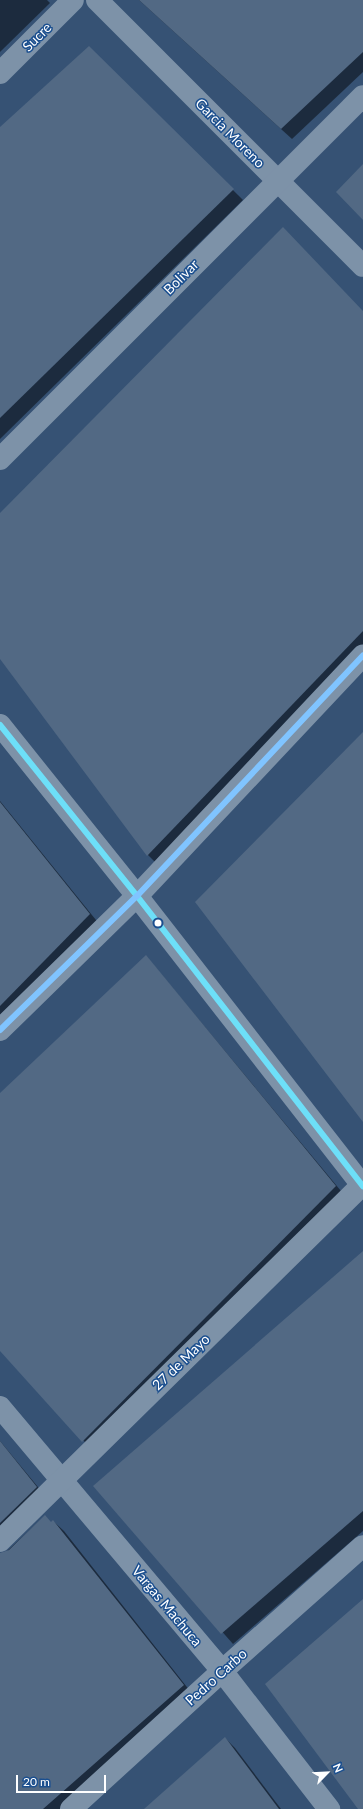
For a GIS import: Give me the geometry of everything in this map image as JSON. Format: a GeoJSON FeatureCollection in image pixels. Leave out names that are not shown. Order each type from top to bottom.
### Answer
{"type":"FeatureCollection","features":[{"type":"Feature","properties":{"kind":"street","name":"Sucre"},"geometry":{"type":"LineString","coordinates":[[0,73],[73,0]]}},
{"type":"Feature","properties":{"kind":"street","name":"Garcia Moreno"},"geometry":{"type":"LineString","coordinates":[[97,0],[363,266]]}},
{"type":"Feature","properties":{"kind":"street","name":"Bolivar"},"geometry":{"type":"LineString","coordinates":[[0,459],[363,96]]}},
{"type":"Feature","properties":{"kind":"street"},"geometry":{"type":"LineString","coordinates":[[0,1030],[137,896],[363,655]]}},
{"type":"Feature","properties":{"kind":"street"},"geometry":{"type":"LineString","coordinates":[[0,725],[137,896],[363,1185]]}},
{"type":"Feature","properties":{"kind":"street","name":"27 de Mayo"},"geometry":{"type":"LineString","coordinates":[[0,1541],[363,1185]]}},
{"type":"Feature","properties":{"kind":"street","name":"Vargas Machuca"},"geometry":{"type":"LineString","coordinates":[[0,1407],[222,1671],[329,1809]]}},
{"type":"Feature","properties":{"kind":"street","name":"Pedro Carbo"},"geometry":{"type":"LineString","coordinates":[[71,1809],[222,1671],[363,1546]]}},
{"type":"Feature","properties":{"kind":"building"},"geometry":{"type":"Polygon","coordinates":[[[139,0],[363,0],[363,52],[281,129],[139,0]]]}},
{"type":"Feature","properties":{"kind":"building"},"geometry":{"type":"Polygon","coordinates":[[[89,46],[234,189],[0,418],[0,127],[89,46]]]}},
{"type":"Feature","properties":{"kind":"building"},"geometry":{"type":"Polygon","coordinates":[[[363,164],[363,220],[336,192],[363,164]]]}},
{"type":"Feature","properties":{"kind":"building"},"geometry":{"type":"Polygon","coordinates":[[[283,227],[363,311],[363,631],[147,856],[0,659],[0,513],[283,227]]]}},
{"type":"Feature","properties":{"kind":"building"},"geometry":{"type":"Polygon","coordinates":[[[363,732],[363,1122],[195,902],[363,732]]]}},
{"type":"Feature","properties":{"kind":"building"},"geometry":{"type":"Polygon","coordinates":[[[0,802],[90,914],[0,1006],[0,802]]]}},
{"type":"Feature","properties":{"kind":"building"},"geometry":{"type":"Polygon","coordinates":[[[146,955],[336,1186],[82,1442],[0,1351],[0,1093],[146,955]]]}},
{"type":"Feature","properties":{"kind":"building"},"geometry":{"type":"Polygon","coordinates":[[[363,1251],[363,1511],[221,1634],[93,1486],[363,1251]]]}},
{"type":"Feature","properties":{"kind":"building"},"geometry":{"type":"Polygon","coordinates":[[[0,1441],[37,1487],[0,1523],[0,1441]]]}},
{"type":"Feature","properties":{"kind":"building"},"geometry":{"type":"Polygon","coordinates":[[[45,1515],[51,1522],[53,1520],[184,1685],[43,1809],[0,1809],[0,1553],[9,1550],[45,1515]]]}},
{"type":"Feature","properties":{"kind":"building"},"geometry":{"type":"Polygon","coordinates":[[[363,1599],[363,1809],[358,1809],[265,1684],[363,1599]]]}},
{"type":"Feature","properties":{"kind":"building"},"geometry":{"type":"Polygon","coordinates":[[[225,1737],[279,1809],[144,1809],[225,1737]]]}},
{"type":"Feature","properties":{"kind":"transit line"},"geometry":{"type":"LineString","coordinates":[[0,1030],[137,896],[363,655]]}},
{"type":"Feature","properties":{"kind":"transit line"},"geometry":{"type":"LineString","coordinates":[[0,725],[137,896],[363,1186]]}}]}
